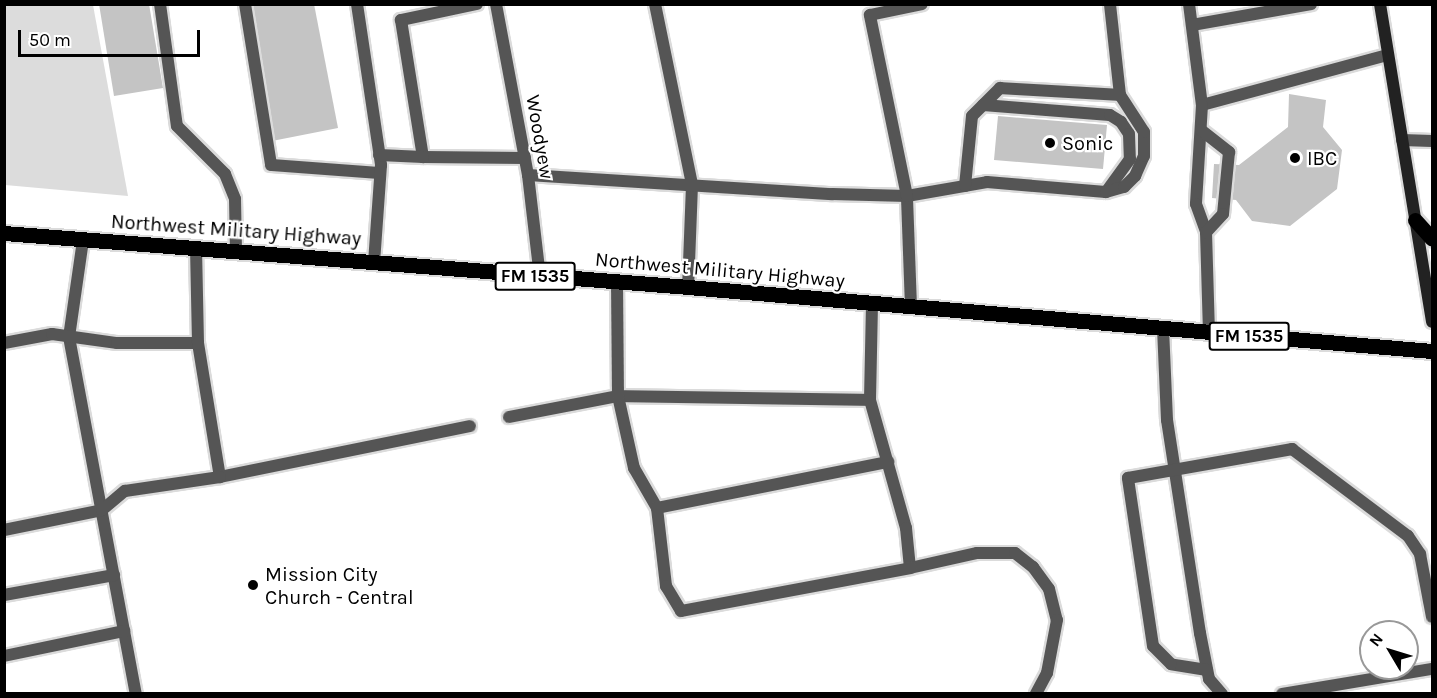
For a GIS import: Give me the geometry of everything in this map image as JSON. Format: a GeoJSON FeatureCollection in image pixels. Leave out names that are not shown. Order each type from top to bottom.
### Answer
{"type":"FeatureCollection","features":[{"type":"Feature","properties":{"kind":"main road"},"geometry":{"type":"LineString","coordinates":[[1380,4],[1432,322]]}},
{"type":"Feature","properties":{"kind":"main road"},"geometry":{"type":"LineString","coordinates":[[1415,220],[1432,239]]}},
{"type":"Feature","properties":{"kind":"main road","name":"Northwest Military Highway"},"geometry":{"type":"LineString","coordinates":[[4,233],[540,277],[688,286],[872,304],[1432,351]]}},
{"type":"Feature","properties":{"kind":"street"},"geometry":{"type":"LineString","coordinates":[[160,4],[177,126],[225,174],[236,199],[236,252]]}},
{"type":"Feature","properties":{"kind":"street"},"geometry":{"type":"LineString","coordinates":[[244,4],[271,165],[380,173]]}},
{"type":"Feature","properties":{"kind":"street"},"geometry":{"type":"LineString","coordinates":[[357,4],[380,155],[374,262]]}},
{"type":"Feature","properties":{"kind":"street"},"geometry":{"type":"LineString","coordinates":[[423,157],[401,20],[477,4]]}},
{"type":"Feature","properties":{"kind":"street","name":"Woodyew"},"geometry":{"type":"LineString","coordinates":[[496,4],[528,174],[540,277]]}},
{"type":"Feature","properties":{"kind":"street"},"geometry":{"type":"LineString","coordinates":[[655,4],[692,185],[688,286]]}},
{"type":"Feature","properties":{"kind":"street"},"geometry":{"type":"LineString","coordinates":[[911,307],[907,196],[869,10],[922,4]]}},
{"type":"Feature","properties":{"kind":"street"},"geometry":{"type":"LineString","coordinates":[[528,174],[907,196],[987,182],[1106,192],[1124,187],[1135,176],[1144,156],[1144,132],[1120,95],[1110,4]]}},
{"type":"Feature","properties":{"kind":"street"},"geometry":{"type":"LineString","coordinates":[[1189,4],[1202,105],[1196,204],[1206,232],[1209,332]]}},
{"type":"Feature","properties":{"kind":"street"},"geometry":{"type":"LineString","coordinates":[[1192,25],[1311,4]]}},
{"type":"Feature","properties":{"kind":"street"},"geometry":{"type":"LineString","coordinates":[[1202,105],[1387,56]]}},
{"type":"Feature","properties":{"kind":"street"},"geometry":{"type":"LineString","coordinates":[[965,186],[972,116],[1000,88],[1120,95]]}},
{"type":"Feature","properties":{"kind":"street"},"geometry":{"type":"LineString","coordinates":[[982,105],[1110,115],[1121,122],[1129,134],[1130,159],[1106,192]]}},
{"type":"Feature","properties":{"kind":"street"},"geometry":{"type":"LineString","coordinates":[[1202,130],[1229,152],[1223,214],[1206,232]]}},
{"type":"Feature","properties":{"kind":"street"},"geometry":{"type":"LineString","coordinates":[[1402,140],[1432,141]]}},
{"type":"Feature","properties":{"kind":"street"},"geometry":{"type":"LineString","coordinates":[[380,155],[525,158]]}},
{"type":"Feature","properties":{"kind":"street"},"geometry":{"type":"LineString","coordinates":[[83,240],[69,337],[136,693]]}},
{"type":"Feature","properties":{"kind":"street"},"geometry":{"type":"LineString","coordinates":[[196,248],[198,343],[220,477]]}},
{"type":"Feature","properties":{"kind":"street"},"geometry":{"type":"LineString","coordinates":[[617,282],[618,396],[634,468],[657,508],[666,586],[681,611],[910,568],[976,553],[1015,552],[1033,567],[1048,589],[1057,620],[1047,673],[1036,693]]}},
{"type":"Feature","properties":{"kind":"street"},"geometry":{"type":"LineString","coordinates":[[872,304],[870,400],[906,528],[910,568]]}},
{"type":"Feature","properties":{"kind":"street"},"geometry":{"type":"LineString","coordinates":[[1163,328],[1167,420],[1207,670],[1209,679],[1222,693]]}},
{"type":"Feature","properties":{"kind":"street"},"geometry":{"type":"LineString","coordinates":[[4,343],[52,334],[117,343],[198,343]]}},
{"type":"Feature","properties":{"kind":"street"},"geometry":{"type":"LineString","coordinates":[[509,417],[618,396],[870,400]]}},
{"type":"Feature","properties":{"kind":"street"},"geometry":{"type":"LineString","coordinates":[[4,530],[102,510],[125,491],[220,477],[470,426]]}},
{"type":"Feature","properties":{"kind":"street"},"geometry":{"type":"LineString","coordinates":[[1207,670],[1171,664],[1153,646],[1128,478],[1292,448],[1408,536],[1420,554],[1432,617]]}},
{"type":"Feature","properties":{"kind":"street"},"geometry":{"type":"LineString","coordinates":[[657,508],[888,462]]}},
{"type":"Feature","properties":{"kind":"street"},"geometry":{"type":"LineString","coordinates":[[4,595],[114,575]]}},
{"type":"Feature","properties":{"kind":"street"},"geometry":{"type":"LineString","coordinates":[[4,656],[124,631]]}},
{"type":"Feature","properties":{"kind":"street"},"geometry":{"type":"LineString","coordinates":[[1282,693],[1432,669]]}},
{"type":"Feature","properties":{"kind":"shaded area"},"geometry":{"type":"Polygon","coordinates":[[[4,5],[93,5],[128,196],[5,185],[4,5]]]}},
{"type":"Feature","properties":{"kind":"building"},"geometry":{"type":"Polygon","coordinates":[[[99,4],[149,4],[163,88],[114,96],[99,4]]]}},
{"type":"Feature","properties":{"kind":"building"},"geometry":{"type":"Polygon","coordinates":[[[249,4],[314,4],[338,128],[272,141],[249,4]]]}},
{"type":"Feature","properties":{"kind":"building","name":"IBC"},"geometry":{"type":"Polygon","coordinates":[[[1289,94],[1326,100],[1323,127],[1342,150],[1337,189],[1290,226],[1252,221],[1236,200],[1212,198],[1214,164],[1239,165],[1288,127],[1289,94]]]}},
{"type":"Feature","properties":{"kind":"building","name":"Sonic"},"geometry":{"type":"Polygon","coordinates":[[[998,116],[1107,125],[1103,169],[994,160],[998,116]]]}},
{"type":"Feature","properties":{"kind":"place","name":"Sonic"},"geometry":{"type":"Point","coordinates":[1050,143]}},
{"type":"Feature","properties":{"kind":"place","name":"IBC"},"geometry":{"type":"Point","coordinates":[1295,158]}},
{"type":"Feature","properties":{"kind":"place","name":"Mission City Church - Central"},"geometry":{"type":"Point","coordinates":[253,585]}}]}
